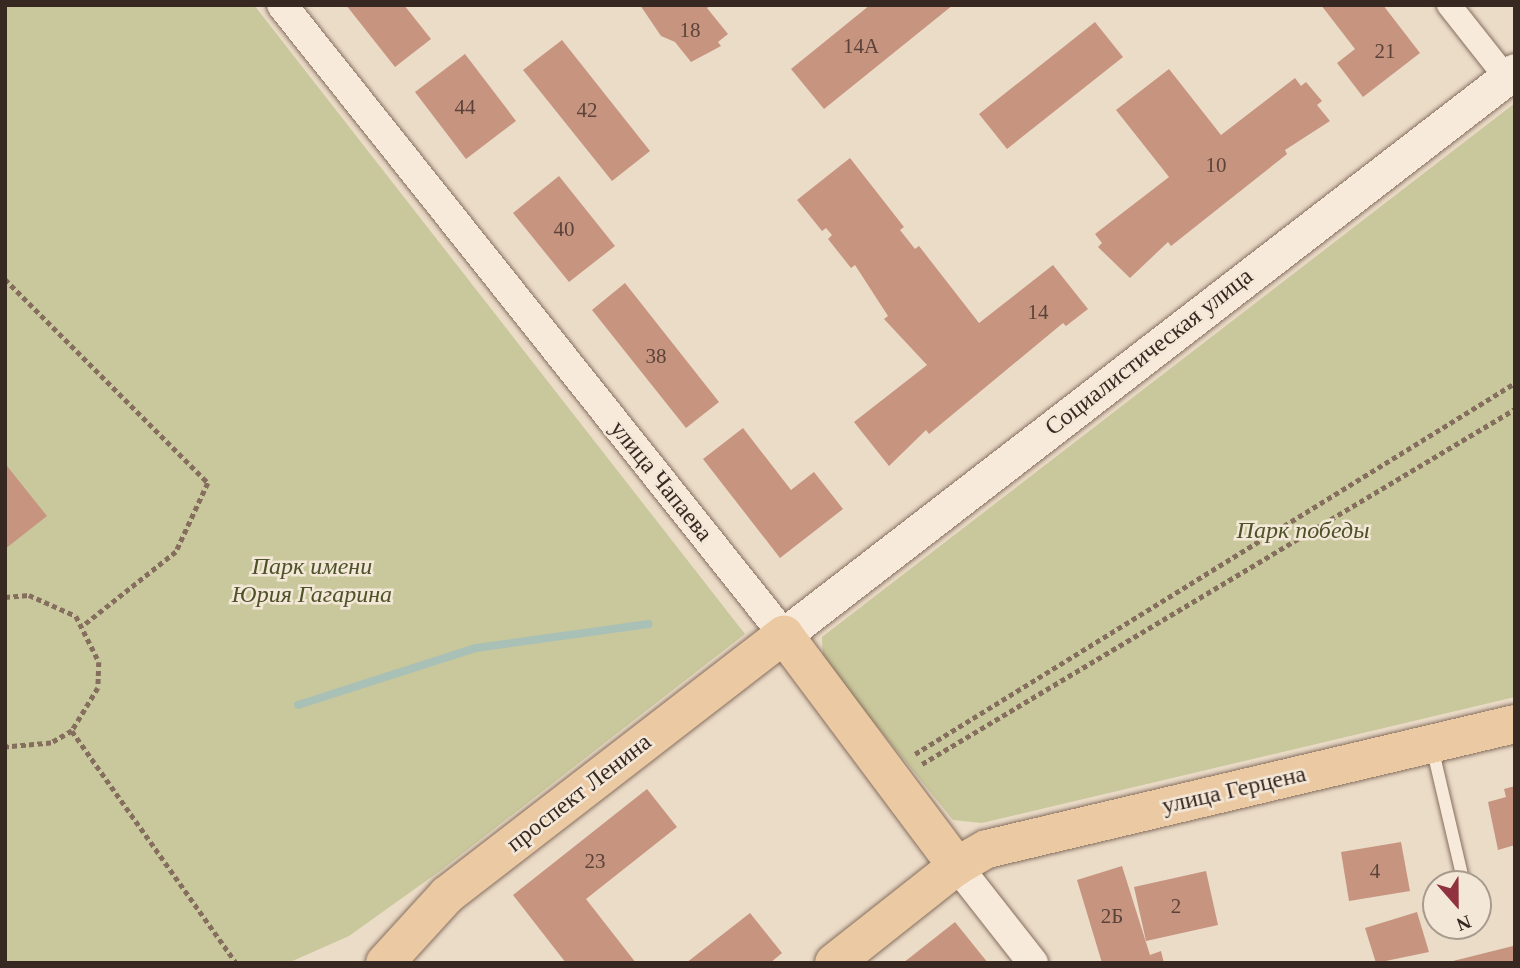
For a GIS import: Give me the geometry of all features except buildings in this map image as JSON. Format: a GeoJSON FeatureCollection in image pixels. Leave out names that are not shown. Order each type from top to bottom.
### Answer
{"type":"FeatureCollection","features":[{"type":"Feature","properties":{"kind":"main road","name":"Социалистическая улица"},"geometry":{"type":"LineString","coordinates":[[784,635],[1512,77]]}},
{"type":"Feature","properties":{"kind":"main road","name":"улица Чапаева"},"geometry":{"type":"LineString","coordinates":[[784,635],[957,866]]}},
{"type":"Feature","properties":{"kind":"main road","name":"проспект Ленина"},"geometry":{"type":"LineString","coordinates":[[385,963],[447,895],[784,635]]}},
{"type":"Feature","properties":{"kind":"main road","name":"улица Герцена"},"geometry":{"type":"LineString","coordinates":[[957,866],[987,849],[1515,724]]}},
{"type":"Feature","properties":{"kind":"main road"},"geometry":{"type":"LineString","coordinates":[[834,963],[957,866]]}},
{"type":"Feature","properties":{"kind":"street","name":"улица Чапаева"},"geometry":{"type":"LineString","coordinates":[[282,5],[784,635]]}},
{"type":"Feature","properties":{"kind":"street"},"geometry":{"type":"LineString","coordinates":[[1449,5],[1512,77]]}},
{"type":"Feature","properties":{"kind":"street","name":"улица Чапаева"},"geometry":{"type":"LineString","coordinates":[[957,866],[1033,963]]}},
{"type":"Feature","properties":{"kind":"lane"},"geometry":{"type":"LineString","coordinates":[[1431,744],[1461,870]]}},
{"type":"Feature","properties":{"kind":"path"},"geometry":{"type":"LineString","coordinates":[[5,279],[208,483],[176,552],[83,626]]}},
{"type":"Feature","properties":{"kind":"path"},"geometry":{"type":"LineString","coordinates":[[913,751],[1515,383]]}},
{"type":"Feature","properties":{"kind":"path"},"geometry":{"type":"LineString","coordinates":[[922,764],[1515,409]]}},
{"type":"Feature","properties":{"kind":"path"},"geometry":{"type":"LineString","coordinates":[[5,597],[29,595],[55,602],[83,626],[99,662],[98,688],[72,731],[51,743],[5,747]]}},
{"type":"Feature","properties":{"kind":"path"},"geometry":{"type":"LineString","coordinates":[[72,731],[236,963]]}},
{"type":"Feature","properties":{"kind":"green space","name":"Парк имени Юрия Гагарина"},"geometry":{"type":"Polygon","coordinates":[[[5,5],[254,5],[745,634],[440,871],[349,936],[288,963],[5,963],[5,5]]]}},
{"type":"Feature","properties":{"kind":"green space","name":"Парк победы"},"geometry":{"type":"Polygon","coordinates":[[[1515,103],[1515,697],[982,823],[953,820],[823,660],[822,637],[1515,103]]]}},
{"type":"Feature","properties":{"kind":"waterway"},"geometry":{"type":"LineString","coordinates":[[298,705],[476,648],[648,624]]}}]}
